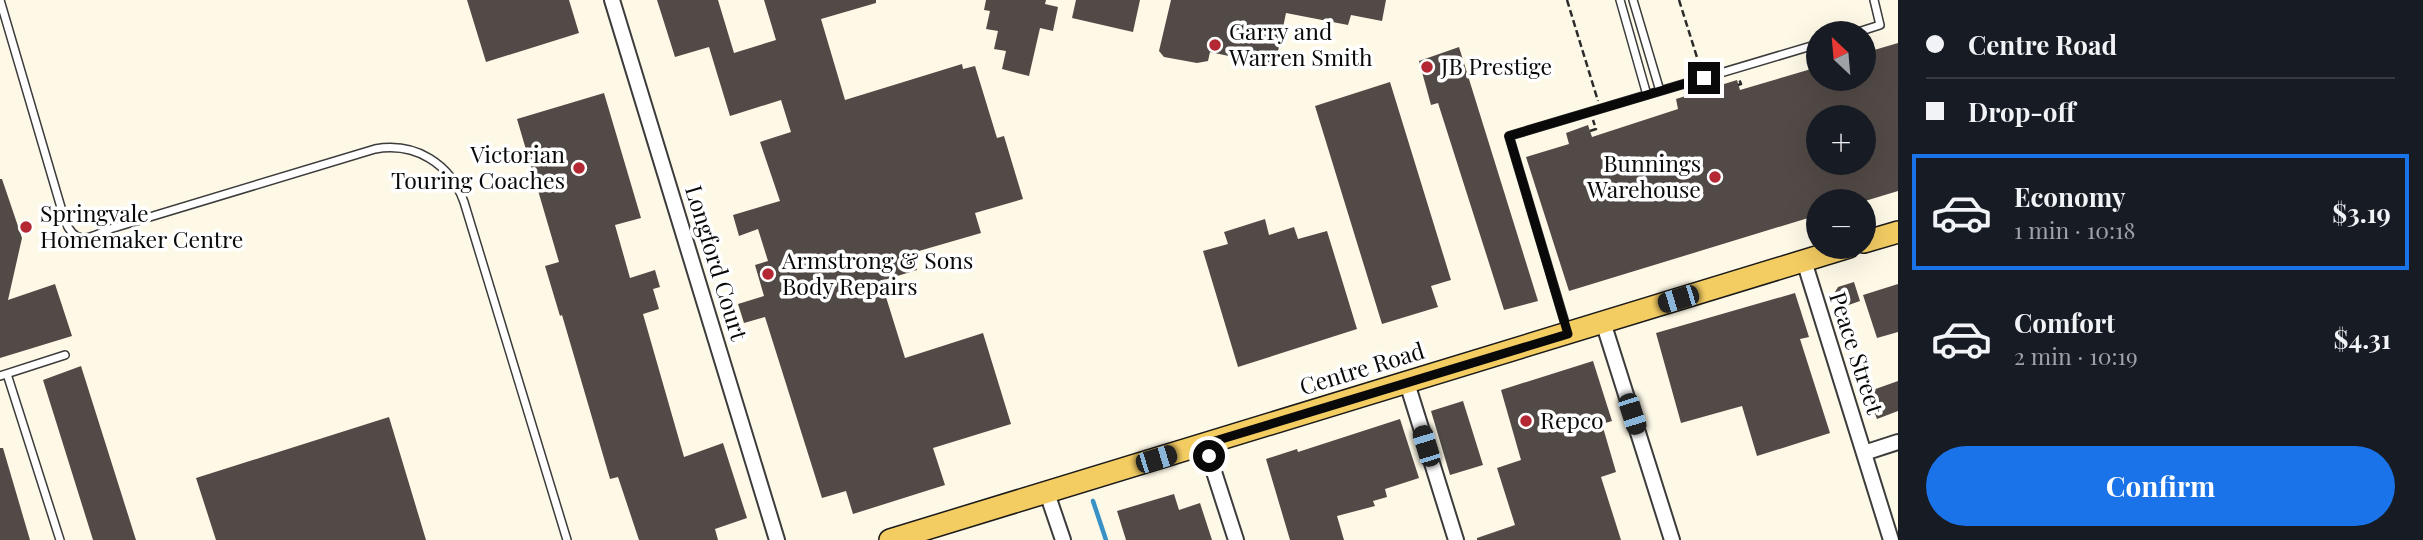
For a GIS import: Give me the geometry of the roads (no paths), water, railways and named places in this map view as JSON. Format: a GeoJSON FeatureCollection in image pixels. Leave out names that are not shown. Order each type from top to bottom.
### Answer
{"type":"FeatureCollection","features":[{"type":"Feature","properties":{"kind":"main road"},"geometry":{"type":"LineString","coordinates":[[1876,238],[1898,232]]}},
{"type":"Feature","properties":{"kind":"main road","name":"Centre Road"},"geometry":{"type":"LineString","coordinates":[[890,540],[1810,259]]}},
{"type":"Feature","properties":{"kind":"street","name":"Longford Court"},"geometry":{"type":"LineString","coordinates":[[612,0],[777,540]]}},
{"type":"Feature","properties":{"kind":"street","name":"Peace Street"},"geometry":{"type":"LineString","coordinates":[[1804,261],[1891,540]]}},
{"type":"Feature","properties":{"kind":"street"},"geometry":{"type":"LineString","coordinates":[[1603,322],[1672,540]]}},
{"type":"Feature","properties":{"kind":"street"},"geometry":{"type":"LineString","coordinates":[[1407,383],[1456,540]]}},
{"type":"Feature","properties":{"kind":"street"},"geometry":{"type":"LineString","coordinates":[[1864,453],[1898,442]]}},
{"type":"Feature","properties":{"kind":"street"},"geometry":{"type":"LineString","coordinates":[[1205,444],[1236,540]]}},
{"type":"Feature","properties":{"kind":"street"},"geometry":{"type":"LineString","coordinates":[[1047,492],[1063,540]]}},
{"type":"Feature","properties":{"kind":"lane"},"geometry":{"type":"LineString","coordinates":[[0,0],[65,221],[72,233],[81,239],[375,149],[407,149],[443,167],[464,202],[567,540]]}},
{"type":"Feature","properties":{"kind":"lane"},"geometry":{"type":"LineString","coordinates":[[1620,0],[1647,95]]}},
{"type":"Feature","properties":{"kind":"lane"},"geometry":{"type":"LineString","coordinates":[[1633,0],[1661,91]]}},
{"type":"Feature","properties":{"kind":"lane"},"geometry":{"type":"LineString","coordinates":[[1874,0],[1880,25],[1876,26]]}},
{"type":"Feature","properties":{"kind":"lane"},"geometry":{"type":"LineString","coordinates":[[1568,334],[1509,136],[1806,48]]}},
{"type":"Feature","properties":{"kind":"lane"},"geometry":{"type":"LineString","coordinates":[[60,540],[4,374],[65,355]]}},
{"type":"Feature","properties":{"kind":"waterway"},"geometry":{"type":"LineString","coordinates":[[1093,501],[1106,540]]}},
{"type":"Feature","properties":{"kind":"place","name":"Garry and Warren Smith"},"geometry":{"type":"Point","coordinates":[1215,45]}},
{"type":"Feature","properties":{"kind":"place","name":"JB Prestige"},"geometry":{"type":"Point","coordinates":[1427,67]}},
{"type":"Feature","properties":{"kind":"place","name":"Victorian Touring Coaches"},"geometry":{"type":"Point","coordinates":[579,168]}},
{"type":"Feature","properties":{"kind":"place","name":"Bunnings Warehouse"},"geometry":{"type":"Point","coordinates":[1715,177]}},
{"type":"Feature","properties":{"kind":"place","name":"Springvale Homemaker Centre"},"geometry":{"type":"Point","coordinates":[26,227]}},
{"type":"Feature","properties":{"kind":"place","name":"Armstrong & Sons Body Repairs"},"geometry":{"type":"Point","coordinates":[768,274]}},
{"type":"Feature","properties":{"kind":"place","name":"Repco"},"geometry":{"type":"Point","coordinates":[1526,421]}}]}
